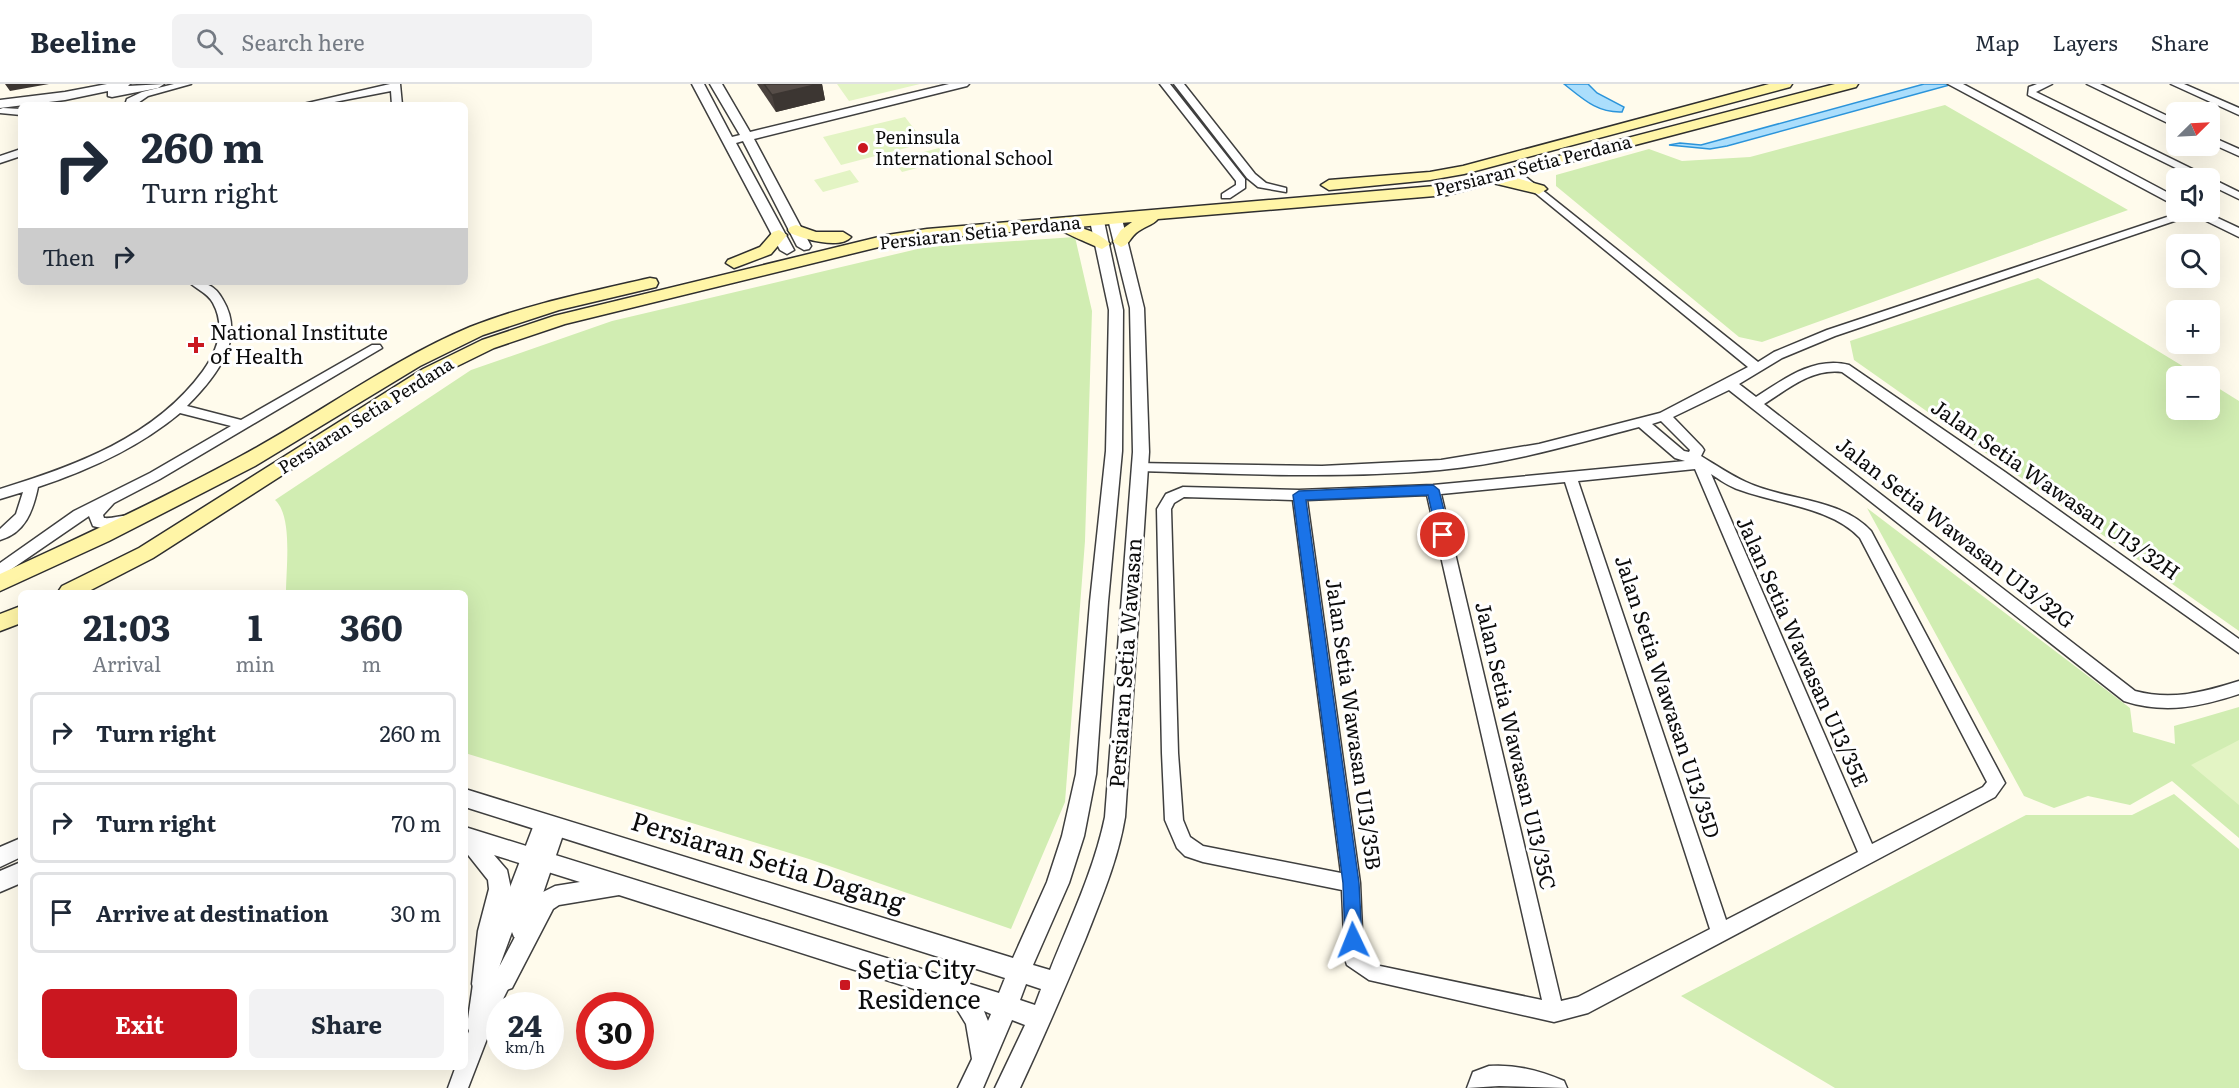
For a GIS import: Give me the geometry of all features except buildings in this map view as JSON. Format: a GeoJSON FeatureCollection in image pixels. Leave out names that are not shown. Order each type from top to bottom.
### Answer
{"type":"FeatureCollection","features":[{"type":"Feature","properties":{"kind":"main road","name":"Persiaran Setia Perdana"},"geometry":{"type":"LineString","coordinates":[[73,590],[146,553],[429,373],[488,344],[560,320],[766,269],[841,244],[880,228],[1436,175],[1464,170],[1785,84]]}},
{"type":"Feature","properties":{"kind":"main road","name":"Persiaran Setia Perdana"},"geometry":{"type":"LineString","coordinates":[[841,244],[1106,218],[1447,190],[1851,84]]}},
{"type":"Feature","properties":{"kind":"main road"},"geometry":{"type":"LineString","coordinates":[[1539,189],[1533,182],[1535,174],[1561,160]]}},
{"type":"Feature","properties":{"kind":"main road"},"geometry":{"type":"LineString","coordinates":[[1436,175],[1460,175],[1497,170],[1516,172]]}},
{"type":"Feature","properties":{"kind":"main road"},"geometry":{"type":"LineString","coordinates":[[1471,184],[1504,180],[1539,189]]}},
{"type":"Feature","properties":{"kind":"main road"},"geometry":{"type":"LineString","coordinates":[[1058,211],[1106,218],[1145,204]]}},
{"type":"Feature","properties":{"kind":"main road"},"geometry":{"type":"LineString","coordinates":[[1121,242],[1132,227],[1167,213]]}},
{"type":"Feature","properties":{"kind":"main road"},"geometry":{"type":"LineString","coordinates":[[1031,227],[1075,230],[1102,244]]}},
{"type":"Feature","properties":{"kind":"main road"},"geometry":{"type":"LineString","coordinates":[[796,230],[841,244]]}},
{"type":"Feature","properties":{"kind":"main road"},"geometry":{"type":"LineString","coordinates":[[766,269],[792,246],[841,244]]}},
{"type":"Feature","properties":{"kind":"main road","name":"Persiaran Setia Perdana"},"geometry":{"type":"LineString","coordinates":[[0,583],[140,517],[248,461],[414,362],[477,331],[554,306],[734,263],[792,246]]}},
{"type":"Feature","properties":{"kind":"main road"},"geometry":{"type":"LineString","coordinates":[[0,623],[18,615]]}},
{"type":"Feature","properties":{"kind":"street"},"geometry":{"type":"LineString","coordinates":[[35,102],[123,84]]}},
{"type":"Feature","properties":{"kind":"street"},"geometry":{"type":"LineString","coordinates":[[62,102],[158,84]]}},
{"type":"Feature","properties":{"kind":"street"},"geometry":{"type":"LineString","coordinates":[[131,102],[146,94],[186,84]]}},
{"type":"Feature","properties":{"kind":"street"},"geometry":{"type":"LineString","coordinates":[[698,84],[792,246]]}},
{"type":"Feature","properties":{"kind":"street"},"geometry":{"type":"LineString","coordinates":[[716,84],[740,124],[796,230],[792,246]]}},
{"type":"Feature","properties":{"kind":"street"},"geometry":{"type":"LineString","coordinates":[[730,141],[963,84]]}},
{"type":"Feature","properties":{"kind":"street"},"geometry":{"type":"LineString","coordinates":[[1166,84],[1241,181],[1241,186],[1226,196]]}},
{"type":"Feature","properties":{"kind":"street"},"geometry":{"type":"LineString","coordinates":[[1179,84],[1251,176],[1262,185],[1282,190]]}},
{"type":"Feature","properties":{"kind":"street"},"geometry":{"type":"LineString","coordinates":[[1954,84],[2166,197]]}},
{"type":"Feature","properties":{"kind":"street"},"geometry":{"type":"LineString","coordinates":[[1974,84],[2166,186]]}},
{"type":"Feature","properties":{"kind":"street"},"geometry":{"type":"LineString","coordinates":[[2047,84],[2032,89],[2031,93],[2183,168]]}},
{"type":"Feature","properties":{"kind":"street"},"geometry":{"type":"LineString","coordinates":[[2092,84],[2166,119]]}},
{"type":"Feature","properties":{"kind":"street"},"geometry":{"type":"LineString","coordinates":[[2176,84],[2239,112]]}},
{"type":"Feature","properties":{"kind":"street"},"geometry":{"type":"LineString","coordinates":[[320,102],[396,86],[397,102]]}},
{"type":"Feature","properties":{"kind":"street"},"geometry":{"type":"LineString","coordinates":[[1,109],[18,106]]}},
{"type":"Feature","properties":{"kind":"street"},"geometry":{"type":"LineString","coordinates":[[1,109],[18,110]]}},
{"type":"Feature","properties":{"kind":"street"},"geometry":{"type":"LineString","coordinates":[[740,124],[754,131],[768,131]]}},
{"type":"Feature","properties":{"kind":"street"},"geometry":{"type":"LineString","coordinates":[[755,153],[759,142],[768,131]]}},
{"type":"Feature","properties":{"kind":"street"},"geometry":{"type":"LineString","coordinates":[[2220,144],[2239,153]]}},
{"type":"Feature","properties":{"kind":"street"},"geometry":{"type":"LineString","coordinates":[[0,160],[18,153]]}},
{"type":"Feature","properties":{"kind":"street"},"geometry":{"type":"LineString","coordinates":[[1516,172],[1756,367]]}},
{"type":"Feature","properties":{"kind":"street"},"geometry":{"type":"LineString","coordinates":[[2220,187],[2239,196]]}},
{"type":"Feature","properties":{"kind":"street"},"geometry":{"type":"LineString","coordinates":[[2220,212],[2239,222]]}},
{"type":"Feature","properties":{"kind":"street","name":"Persiaran Setia Wawasan"},"geometry":{"type":"LineString","coordinates":[[1007,1088],[1041,1018],[1095,887],[1110,844],[1115,817],[1140,466],[1137,308],[1121,242],[1106,218]]}},
{"type":"Feature","properties":{"kind":"street","name":"Persiaran Setia Wawasan"},"geometry":{"type":"LineString","coordinates":[[970,1088],[983,1064],[1031,942],[1058,883],[1073,836],[1086,774],[1114,447],[1116,310],[1102,244],[1106,218]]}},
{"type":"Feature","properties":{"kind":"street"},"geometry":{"type":"LineString","coordinates":[[1111,481],[1140,466],[1322,471],[1441,465],[1539,449],[1664,416],[1731,384],[1774,357],[1831,333],[2166,221]]}},
{"type":"Feature","properties":{"kind":"street"},"geometry":{"type":"LineString","coordinates":[[2215,222],[2239,233]]}},
{"type":"Feature","properties":{"kind":"street"},"geometry":{"type":"LineString","coordinates":[[0,494],[73,470],[107,454],[137,437],[177,408],[207,377],[225,340],[227,325],[216,297],[201,285]]}},
{"type":"Feature","properties":{"kind":"street"},"geometry":{"type":"LineString","coordinates":[[1731,347],[1749,355],[1774,357]]}},
{"type":"Feature","properties":{"kind":"street"},"geometry":{"type":"LineString","coordinates":[[1731,347],[1735,361],[1731,384]]}},
{"type":"Feature","properties":{"kind":"street"},"geometry":{"type":"LineString","coordinates":[[0,571],[57,528],[114,498],[376,348]]}},
{"type":"Feature","properties":{"kind":"street","name":"Jalan Setia Wawasan U13/32H"},"geometry":{"type":"LineString","coordinates":[[1755,403],[1791,381],[1824,366],[1845,368],[2000,475],[2239,647]]}},
{"type":"Feature","properties":{"kind":"street","name":"Jalan Setia Wawasan U13/32G"},"geometry":{"type":"LineString","coordinates":[[1731,384],[2130,696],[2151,703],[2172,704],[2198,700],[2239,687]]}},
{"type":"Feature","properties":{"kind":"street"},"geometry":{"type":"LineString","coordinates":[[177,408],[243,425]]}},
{"type":"Feature","properties":{"kind":"street","name":"Jalan Setia Wawasan U13/35E"},"geometry":{"type":"LineString","coordinates":[[1664,416],[1688,438],[1697,450],[1696,461],[1868,855]]}},
{"type":"Feature","properties":{"kind":"street"},"geometry":{"type":"LineString","coordinates":[[1554,1012],[1581,1006],[1989,792],[1996,783],[1872,546],[1855,523],[1837,514],[1742,486],[1680,455],[1642,422]]}},
{"type":"Feature","properties":{"kind":"street"},"geometry":{"type":"LineString","coordinates":[[1114,447],[1140,466]]}},
{"type":"Feature","properties":{"kind":"street"},"geometry":{"type":"LineString","coordinates":[[1351,883],[1203,854],[1191,850],[1183,842],[1174,820],[1170,753],[1164,509],[1166,501],[1173,495],[1183,492],[1299,495],[1433,490],[1696,461]]}},
{"type":"Feature","properties":{"kind":"street","name":"Jalan Setia Wawasan U13/35D"},"geometry":{"type":"LineString","coordinates":[[1570,476],[1721,933]]}},
{"type":"Feature","properties":{"kind":"street"},"geometry":{"type":"LineString","coordinates":[[0,536],[16,526],[23,518],[31,485]]}},
{"type":"Feature","properties":{"kind":"street","name":"Jalan Setia Wawasan U13/35C"},"geometry":{"type":"LineString","coordinates":[[1433,490],[1554,1012]]}},
{"type":"Feature","properties":{"kind":"street","name":"Jalan Setia Wawasan U13/35B"},"geometry":{"type":"LineString","coordinates":[[1299,495],[1351,883],[1354,959],[1376,974],[1554,1012]]}},
{"type":"Feature","properties":{"kind":"street"},"geometry":{"type":"LineString","coordinates":[[114,498],[96,514],[98,522],[110,524],[140,517]]}},
{"type":"Feature","properties":{"kind":"street","name":"Persiaran Setia Dagang"},"geometry":{"type":"LineString","coordinates":[[468,799],[1054,982]]}},
{"type":"Feature","properties":{"kind":"street"},"geometry":{"type":"LineString","coordinates":[[468,1060],[550,824]]}},
{"type":"Feature","properties":{"kind":"street"},"geometry":{"type":"LineString","coordinates":[[468,838],[1007,1005],[1041,1018]]}},
{"type":"Feature","properties":{"kind":"street"},"geometry":{"type":"LineString","coordinates":[[468,839],[499,877],[500,890],[489,931],[494,982]]}},
{"type":"Feature","properties":{"kind":"street"},"geometry":{"type":"LineString","coordinates":[[0,857],[18,849]]}},
{"type":"Feature","properties":{"kind":"street"},"geometry":{"type":"LineString","coordinates":[[0,882],[18,873]]}},
{"type":"Feature","properties":{"kind":"street"},"geometry":{"type":"LineString","coordinates":[[494,982],[546,902],[555,896],[621,885]]}},
{"type":"Feature","properties":{"kind":"street"},"geometry":{"type":"LineString","coordinates":[[978,958],[1005,956],[1031,942]]}},
{"type":"Feature","properties":{"kind":"street"},"geometry":{"type":"LineString","coordinates":[[959,991],[975,1015],[982,1034],[983,1064]]}},
{"type":"Feature","properties":{"kind":"street"},"geometry":{"type":"LineString","coordinates":[[458,1088],[465,1070]]}},
{"type":"Feature","properties":{"kind":"street"},"geometry":{"type":"LineString","coordinates":[[1477,1088],[1480,1079],[1504,1075],[1557,1088]]}},
{"type":"Feature","properties":{"kind":"green space"},"geometry":{"type":"Polygon","coordinates":[[[837,84],[920,84],[849,101],[837,84]]]}},
{"type":"Feature","properties":{"kind":"green space"},"geometry":{"type":"Polygon","coordinates":[[[1945,105],[2128,210],[1762,342],[1739,337],[1556,186],[1556,175],[1649,149],[1682,161],[1750,157],[1945,105]]]}},
{"type":"Feature","properties":{"kind":"green space"},"geometry":{"type":"Polygon","coordinates":[[[905,117],[925,143],[841,165],[823,137],[905,117]]]}},
{"type":"Feature","properties":{"kind":"green space"},"geometry":{"type":"Polygon","coordinates":[[[939,148],[948,160],[902,172],[893,160],[939,148]]]}},
{"type":"Feature","properties":{"kind":"green space"},"geometry":{"type":"Polygon","coordinates":[[[850,170],[859,182],[823,192],[814,180],[850,170]]]}},
{"type":"Feature","properties":{"kind":"green space"},"geometry":{"type":"Polygon","coordinates":[[[1075,237],[1092,311],[1085,541],[1065,802],[1011,929],[809,859],[468,754],[468,590],[286,590],[286,530],[281,508],[275,500],[471,370],[612,321],[926,247],[1075,237]]]}},
{"type":"Feature","properties":{"kind":"green space"},"geometry":{"type":"Polygon","coordinates":[[[2038,278],[2183,366],[2166,366],[2166,420],[2220,420],[2220,389],[2239,401],[2239,631],[1854,360],[1850,341],[2038,278]]]}},
{"type":"Feature","properties":{"kind":"green space"},"geometry":{"type":"Polygon","coordinates":[[[1867,508],[2130,708],[2133,732],[2175,744],[2174,726],[2239,707],[2239,838],[2172,781],[2130,805],[2088,796],[2054,808],[2024,796],[1867,508]]]}},
{"type":"Feature","properties":{"kind":"green space"},"geometry":{"type":"Polygon","coordinates":[[[2239,740],[2239,805],[2191,765],[2239,740]]]}},
{"type":"Feature","properties":{"kind":"green space"},"geometry":{"type":"Polygon","coordinates":[[[2174,794],[2239,849],[2239,1088],[1835,1088],[1681,996],[2026,815],[2132,815],[2174,794]]]}},
{"type":"Feature","properties":{"kind":"water"},"geometry":{"type":"Polygon","coordinates":[[[1564,84],[1588,84],[1597,93],[1624,107],[1622,112],[1598,108],[1564,84]]]}},
{"type":"Feature","properties":{"kind":"water"},"geometry":{"type":"Polygon","coordinates":[[[1924,84],[1953,84],[1727,146],[1710,149],[1669,145],[1680,143],[1701,145],[1924,84]]]}},
{"type":"Feature","properties":{"kind":"place","name":"Peninsula International School"},"geometry":{"type":"Point","coordinates":[863,148]}},
{"type":"Feature","properties":{"kind":"place","name":"National Institute of Health"},"geometry":{"type":"Point","coordinates":[196,345]}},
{"type":"Feature","properties":{"kind":"place","name":"Setia City Residence"},"geometry":{"type":"Point","coordinates":[845,985]}},
{"type":"Feature","properties":{"kind":"route"},"geometry":{"type":"LineString","coordinates":[[1353,940],[1351,883],[1299,495],[1433,490],[1443,535]]}}]}
